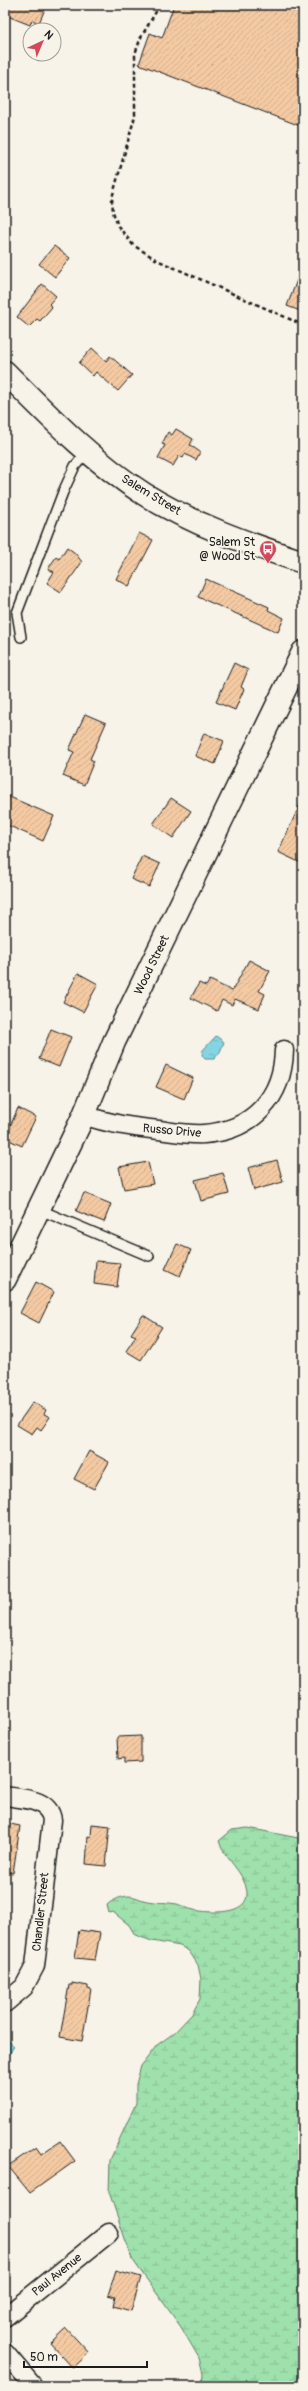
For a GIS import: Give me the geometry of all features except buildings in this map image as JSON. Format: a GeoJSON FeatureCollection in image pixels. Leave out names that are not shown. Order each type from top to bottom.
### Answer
{"type":"FeatureCollection","features":[{"type":"Feature","properties":{"kind":"street","name":"Salem Street"},"geometry":{"type":"LineString","coordinates":[[5,372],[88,451],[131,485],[161,503],[242,540],[303,562]]}},
{"type":"Feature","properties":{"kind":"street","name":"Wood Street"},"geometry":{"type":"LineString","coordinates":[[5,1279],[84,1115],[114,1042],[303,652]]}},
{"type":"Feature","properties":{"kind":"street","name":"Russo Drive"},"geometry":{"type":"LineString","coordinates":[[84,1115],[115,1125],[195,1135],[216,1133],[247,1121],[273,1095],[281,1079],[284,1050]]}},
{"type":"Feature","properties":{"kind":"street","name":"Chandler Street"},"geometry":{"type":"LineString","coordinates":[[5,1796],[37,1802],[49,1810],[52,1821],[35,1966],[24,1987],[5,2003]]}},
{"type":"Feature","properties":{"kind":"street","name":"Paul Avenue"},"geometry":{"type":"LineString","coordinates":[[5,2317],[109,2233]]}},
{"type":"Feature","properties":{"kind":"street"},"geometry":{"type":"LineString","coordinates":[[5,2353],[33,2386]]}},
{"type":"Feature","properties":{"kind":"lane"},"geometry":{"type":"LineString","coordinates":[[21,637],[17,613],[63,492],[75,466],[88,451]]}},
{"type":"Feature","properties":{"kind":"lane"},"geometry":{"type":"LineString","coordinates":[[38,1209],[149,1256]]}},
{"type":"Feature","properties":{"kind":"path"},"geometry":{"type":"LineString","coordinates":[[160,5],[141,37],[133,62],[135,116],[112,198],[113,212],[118,226],[133,245],[157,260],[303,325]]}},
{"type":"Feature","properties":{"kind":"green space"},"geometry":{"type":"Polygon","coordinates":[[[248,1828],[303,1839],[303,2386],[202,2386],[203,2373],[199,2358],[181,2327],[132,2259],[109,2192],[110,2160],[136,2103],[136,2084],[141,2066],[157,2045],[174,2033],[192,2014],[200,1999],[201,1979],[198,1965],[189,1951],[180,1946],[152,1941],[135,1935],[129,1925],[113,1912],[109,1913],[107,1905],[112,1901],[129,1896],[150,1902],[177,1904],[190,1909],[209,1912],[235,1909],[242,1905],[246,1900],[247,1892],[239,1872],[225,1854],[219,1841],[232,1830],[248,1828]]]}},
{"type":"Feature","properties":{"kind":"water"},"geometry":{"type":"Polygon","coordinates":[[[216,1036],[224,1042],[220,1052],[214,1059],[205,1059],[202,1055],[203,1050],[216,1036]]]}},
{"type":"Feature","properties":{"kind":"water"},"geometry":{"type":"Polygon","coordinates":[[[5,2038],[14,2046],[5,2062],[5,2038]]]}},
{"type":"Feature","properties":{"kind":"place","name":"Salem St @ Wood St"},"geometry":{"type":"Point","coordinates":[268,564]}}]}
